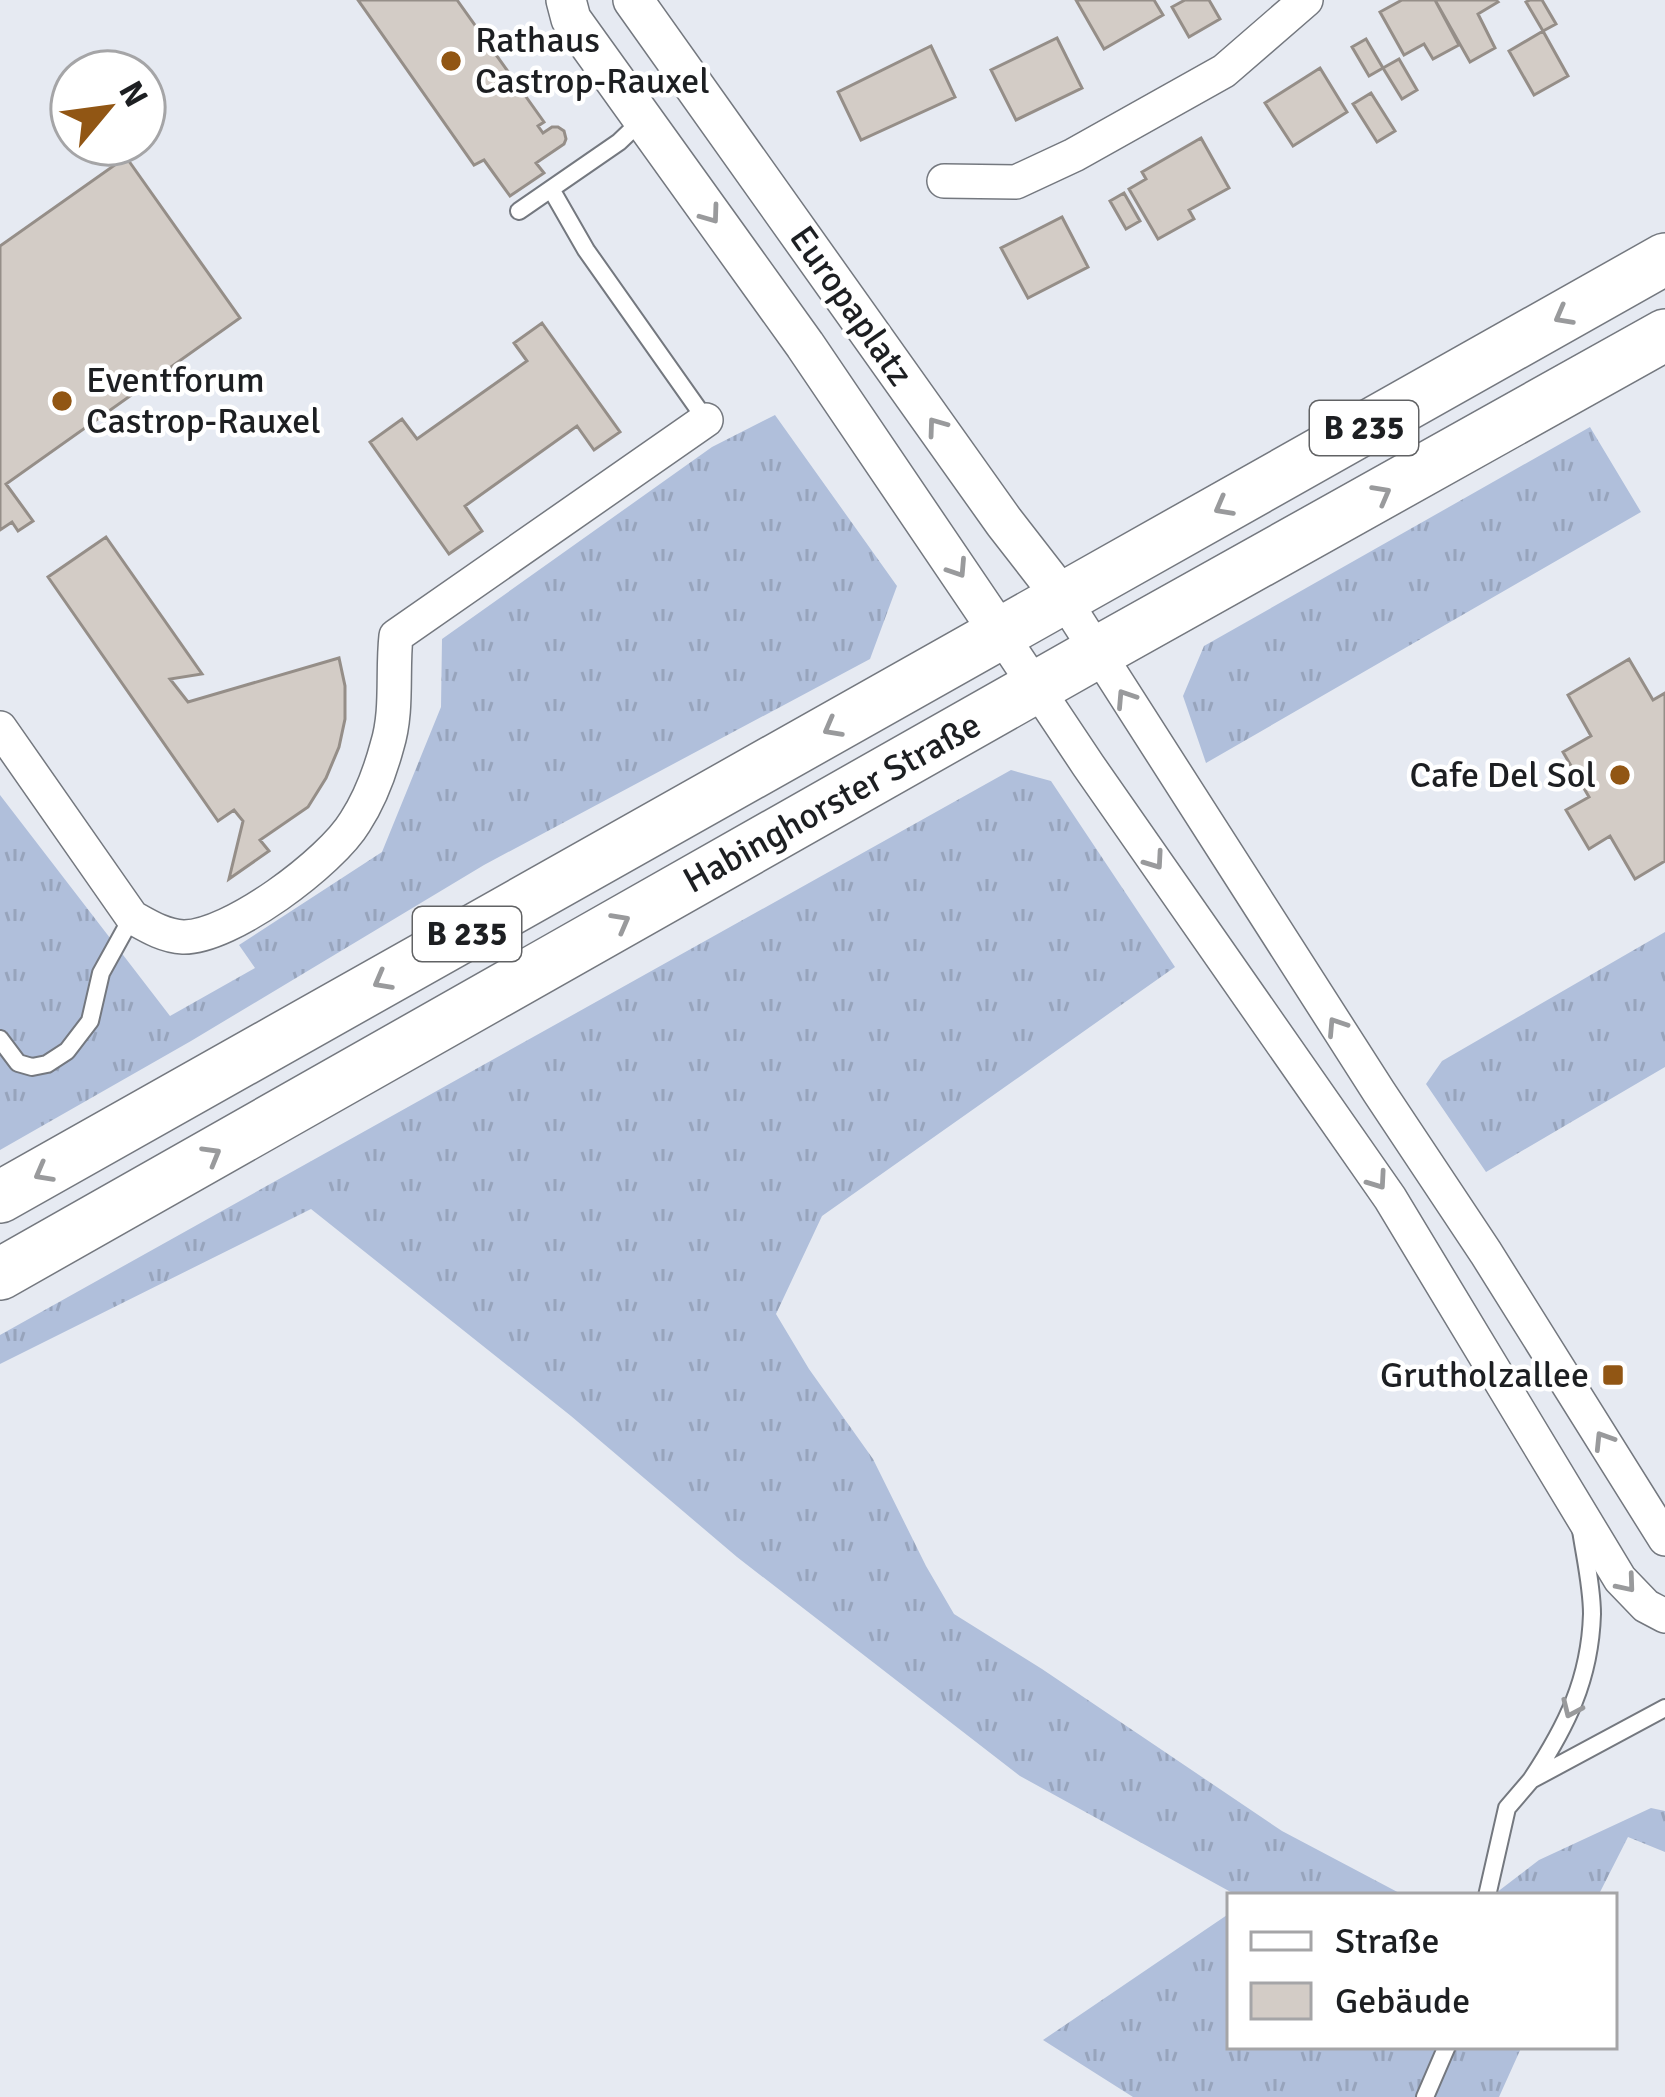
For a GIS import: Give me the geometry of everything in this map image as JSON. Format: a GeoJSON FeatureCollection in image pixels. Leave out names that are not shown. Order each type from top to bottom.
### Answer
{"type":"FeatureCollection","features":[{"type":"Feature","properties":{"kind":"main road","name":"Habinghorster Straße"},"geometry":{"type":"LineString","coordinates":[[0,1197],[1665,259]]}},
{"type":"Feature","properties":{"kind":"main road","name":"Habinghorster Straße"},"geometry":{"type":"LineString","coordinates":[[0,1274],[1665,335]]}},
{"type":"Feature","properties":{"kind":"street","name":"Europaplatz"},"geometry":{"type":"LineString","coordinates":[[566,0],[571,19],[805,345],[1000,633]]}},
{"type":"Feature","properties":{"kind":"street"},"geometry":{"type":"LineString","coordinates":[[944,181],[1016,182],[1074,155],[1224,71],[1306,0]]}},
{"type":"Feature","properties":{"kind":"street","name":"Europaplatz"},"geometry":{"type":"LineString","coordinates":[[637,6],[669,69],[666,88],[642,120]]}},
{"type":"Feature","properties":{"kind":"street","name":"Europaplatz"},"geometry":{"type":"LineString","coordinates":[[637,6],[1063,598]]}},
{"type":"Feature","properties":{"kind":"street"},"geometry":{"type":"LineString","coordinates":[[0,728],[132,917],[161,933],[184,937],[238,921],[310,870],[355,824],[389,740],[396,636],[706,420]]}},
{"type":"Feature","properties":{"kind":"street"},"geometry":{"type":"LineString","coordinates":[[1063,598],[1378,1092],[1486,1252],[1665,1539]]}},
{"type":"Feature","properties":{"kind":"street"},"geometry":{"type":"LineString","coordinates":[[1000,633],[1390,1198],[1620,1579],[1646,1606],[1665,1616]]}},
{"type":"Feature","properties":{"kind":"lane","name":"Europaplatz"},"geometry":{"type":"LineString","coordinates":[[519,211],[626,137],[642,120]]}},
{"type":"Feature","properties":{"kind":"lane"},"geometry":{"type":"LineString","coordinates":[[551,189],[586,250],[706,420]]}},
{"type":"Feature","properties":{"kind":"lane"},"geometry":{"type":"LineString","coordinates":[[0,1039],[19,1063],[32,1066],[47,1064],[67,1051],[90,1021],[101,973],[132,917]]}},
{"type":"Feature","properties":{"kind":"lane"},"geometry":{"type":"LineString","coordinates":[[1488,1893],[1507,1808],[1557,1740],[1583,1680],[1592,1612],[1578,1512]]}},
{"type":"Feature","properties":{"kind":"lane"},"geometry":{"type":"LineString","coordinates":[[1531,1780],[1665,1708]]}},
{"type":"Feature","properties":{"kind":"lane"},"geometry":{"type":"LineString","coordinates":[[1425,2097],[1446,2049]]}},
{"type":"Feature","properties":{"kind":"green space"},"geometry":{"type":"Polygon","coordinates":[[[775,415],[897,586],[870,659],[484,865],[0,1150],[0,795],[170,1016],[255,968],[239,945],[382,852],[441,707],[442,639],[712,447],[775,415]]]}},
{"type":"Feature","properties":{"kind":"green space"},"geometry":{"type":"Polygon","coordinates":[[[1590,427],[1641,512],[1206,763],[1183,696],[1204,646],[1590,427]]]}},
{"type":"Feature","properties":{"kind":"green space"},"geometry":{"type":"Polygon","coordinates":[[[1011,770],[1051,781],[1175,967],[822,1216],[776,1314],[873,1459],[954,1614],[1282,1831],[1399,1893],[1233,1893],[1020,1776],[737,1557],[571,1416],[311,1209],[0,1364],[0,1335],[1011,770]]]}},
{"type":"Feature","properties":{"kind":"green space"},"geometry":{"type":"Polygon","coordinates":[[[1665,932],[1665,1067],[1486,1172],[1426,1084],[1442,1061],[1665,932]]]}},
{"type":"Feature","properties":{"kind":"green space"},"geometry":{"type":"Polygon","coordinates":[[[1651,1808],[1665,1811],[1665,1852],[1628,1837],[1600,1893],[1496,1893],[1539,1860],[1651,1808]]]}},
{"type":"Feature","properties":{"kind":"green space"},"geometry":{"type":"Polygon","coordinates":[[[1227,1915],[1227,2049],[1521,2049],[1499,2097],[1133,2097],[1043,2040],[1227,1915]]]}},
{"type":"Feature","properties":{"kind":"building","name":"Rathaus Castrop-Rauxel"},"geometry":{"type":"Polygon","coordinates":[[[358,0],[457,0],[544,122],[538,126],[543,133],[552,127],[564,131],[564,144],[536,163],[544,173],[510,196],[484,160],[474,165],[358,0]]]}},
{"type":"Feature","properties":{"kind":"building"},"geometry":{"type":"Polygon","coordinates":[[[1076,0],[1154,0],[1163,15],[1104,49],[1076,0]]]}},
{"type":"Feature","properties":{"kind":"building"},"geometry":{"type":"Polygon","coordinates":[[[1185,0],[1209,0],[1220,19],[1189,37],[1172,7],[1185,0]]]}},
{"type":"Feature","properties":{"kind":"building"},"geometry":{"type":"Polygon","coordinates":[[[1402,0],[1435,0],[1459,45],[1433,59],[1424,44],[1404,55],[1380,12],[1402,0]]]}},
{"type":"Feature","properties":{"kind":"building"},"geometry":{"type":"Polygon","coordinates":[[[1435,0],[1496,0],[1478,14],[1495,48],[1470,62],[1435,0]]]}},
{"type":"Feature","properties":{"kind":"building"},"geometry":{"type":"Polygon","coordinates":[[[1542,0],[1556,24],[1543,31],[1526,2],[1542,0]]]}},
{"type":"Feature","properties":{"kind":"building"},"geometry":{"type":"Polygon","coordinates":[[[1543,31],[1568,76],[1534,95],[1509,51],[1543,31]]]}},
{"type":"Feature","properties":{"kind":"building"},"geometry":{"type":"Polygon","coordinates":[[[1057,38],[1082,88],[1016,120],[991,70],[1057,38]]]}},
{"type":"Feature","properties":{"kind":"building"},"geometry":{"type":"Polygon","coordinates":[[[1366,39],[1383,68],[1369,76],[1352,47],[1366,39]]]}},
{"type":"Feature","properties":{"kind":"building"},"geometry":{"type":"Polygon","coordinates":[[[931,46],[955,97],[861,140],[838,92],[931,46]]]}},
{"type":"Feature","properties":{"kind":"building"},"geometry":{"type":"Polygon","coordinates":[[[1399,59],[1417,90],[1402,99],[1383,68],[1399,59]]]}},
{"type":"Feature","properties":{"kind":"building"},"geometry":{"type":"Polygon","coordinates":[[[1320,68],[1347,112],[1293,146],[1265,103],[1320,68]]]}},
{"type":"Feature","properties":{"kind":"building"},"geometry":{"type":"Polygon","coordinates":[[[1371,93],[1395,131],[1377,142],[1353,104],[1371,93]]]}},
{"type":"Feature","properties":{"kind":"building"},"geometry":{"type":"Polygon","coordinates":[[[1201,138],[1229,188],[1189,210],[1194,219],[1158,239],[1129,189],[1146,179],[1142,172],[1201,138]]]}},
{"type":"Feature","properties":{"kind":"building","name":"Eventforum Castrop-Rauxel"},"geometry":{"type":"Polygon","coordinates":[[[110,168],[134,168],[240,318],[6,484],[33,521],[18,531],[12,522],[0,530],[0,246],[110,168]]]}},
{"type":"Feature","properties":{"kind":"building"},"geometry":{"type":"Polygon","coordinates":[[[1124,193],[1140,221],[1126,229],[1110,201],[1124,193]]]}},
{"type":"Feature","properties":{"kind":"building"},"geometry":{"type":"Polygon","coordinates":[[[1062,217],[1088,267],[1028,298],[1001,248],[1062,217]]]}},
{"type":"Feature","properties":{"kind":"building"},"geometry":{"type":"Polygon","coordinates":[[[542,323],[620,432],[594,450],[577,426],[465,506],[482,531],[449,554],[370,442],[402,419],[417,439],[527,361],[514,343],[542,323]]]}},
{"type":"Feature","properties":{"kind":"building"},"geometry":{"type":"Polygon","coordinates":[[[106,537],[202,674],[170,679],[188,702],[339,658],[345,719],[326,778],[308,807],[260,840],[269,851],[229,879],[243,821],[234,810],[218,821],[48,577],[106,537]]]}},
{"type":"Feature","properties":{"kind":"building","name":"Cafe Del Sol"},"geometry":{"type":"Polygon","coordinates":[[[1629,659],[1653,700],[1665,693],[1665,861],[1635,879],[1610,836],[1589,849],[1566,810],[1589,797],[1563,752],[1591,736],[1568,695],[1629,659]]]}},
{"type":"Feature","properties":{"kind":"place","name":"Rathaus Castrop-Rauxel"},"geometry":{"type":"Point","coordinates":[451,61]}},
{"type":"Feature","properties":{"kind":"place","name":"Eventforum Castrop-Rauxel"},"geometry":{"type":"Point","coordinates":[62,401]}},
{"type":"Feature","properties":{"kind":"place","name":"Cafe Del Sol"},"geometry":{"type":"Point","coordinates":[1620,775]}},
{"type":"Feature","properties":{"kind":"place","name":"Grutholzallee"},"geometry":{"type":"Point","coordinates":[1613,1375]}}]}
